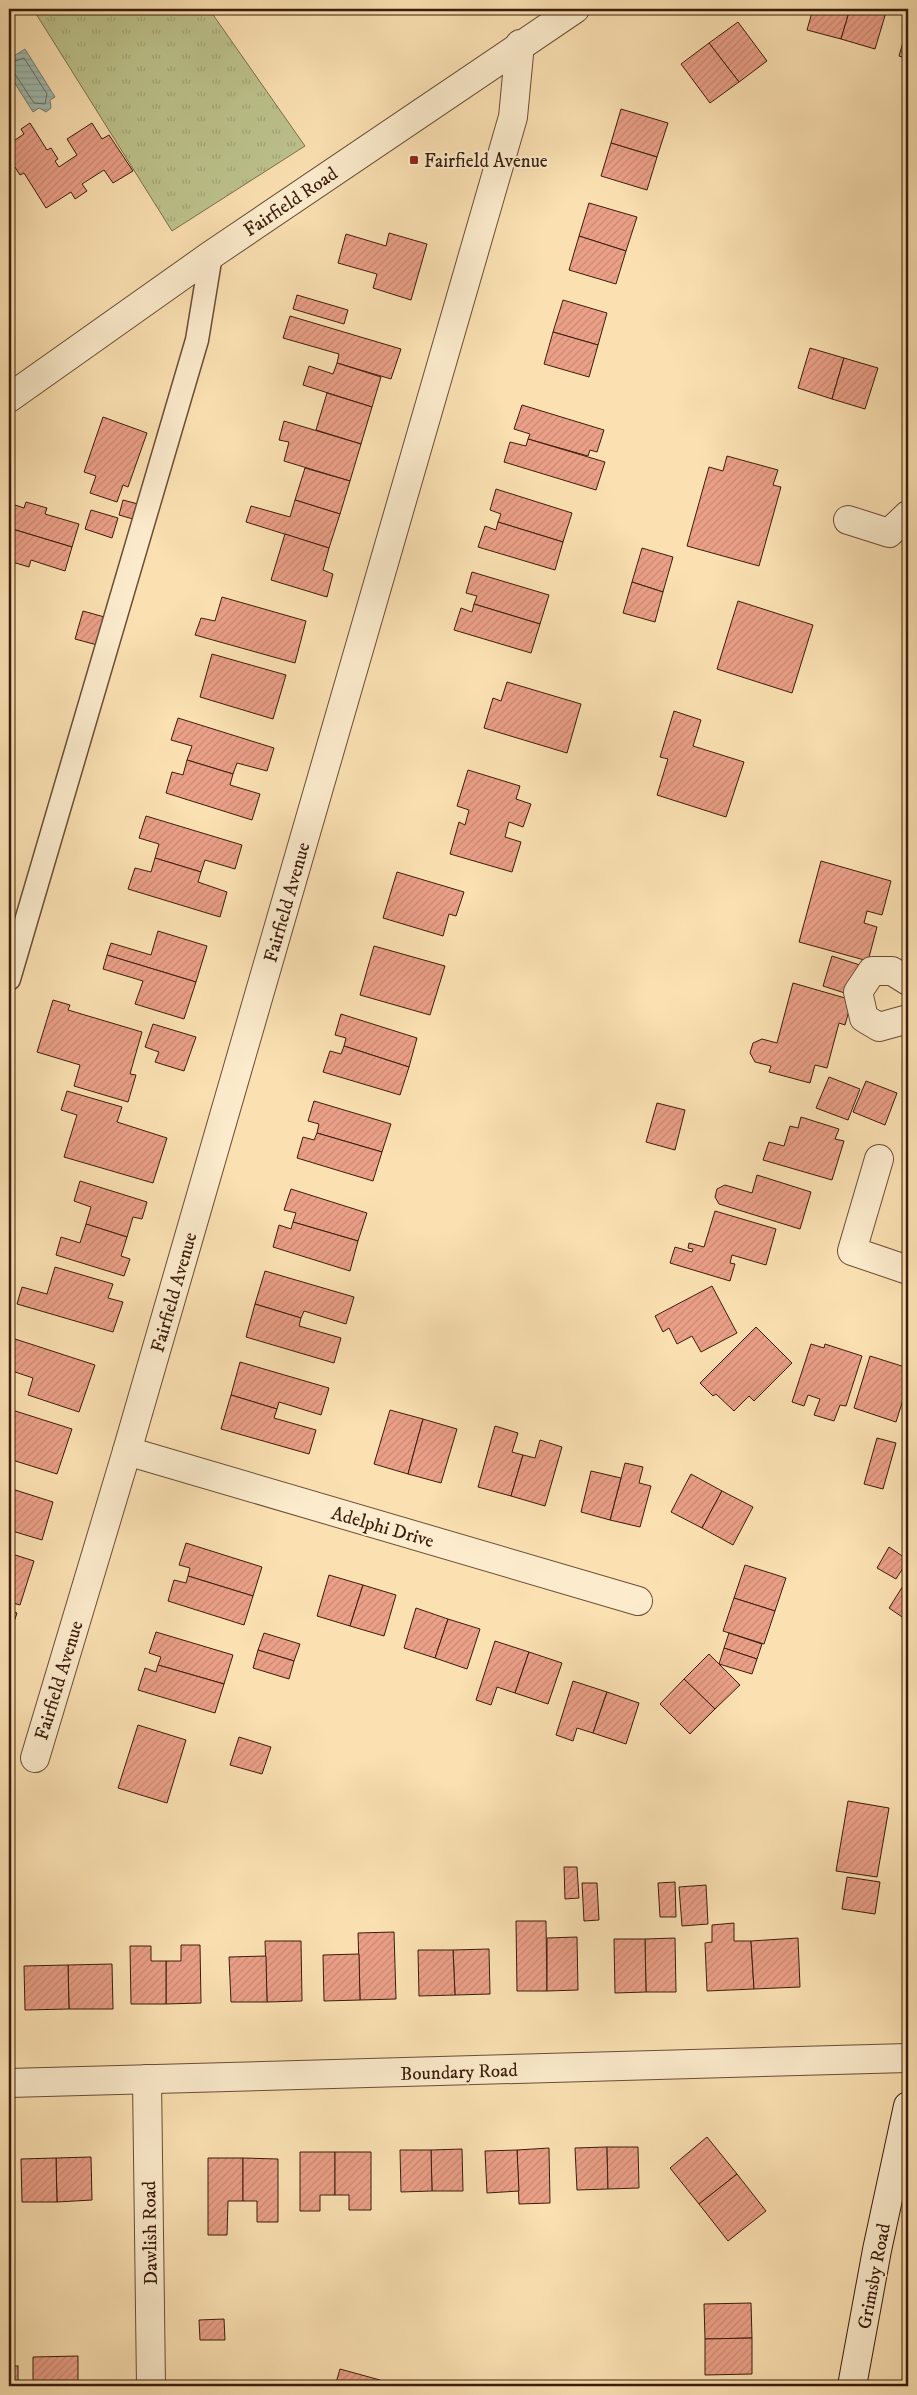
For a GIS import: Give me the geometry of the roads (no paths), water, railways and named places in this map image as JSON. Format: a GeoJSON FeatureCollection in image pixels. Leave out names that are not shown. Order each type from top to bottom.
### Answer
{"type":"FeatureCollection","features":[{"type":"Feature","properties":{"kind":"street","name":"Fairfield Road"},"geometry":{"type":"LineString","coordinates":[[9,398],[211,255],[569,10]]}},
{"type":"Feature","properties":{"kind":"street","name":"Fairfield Avenue"},"geometry":{"type":"LineString","coordinates":[[35,1758],[127,1451],[513,117],[520,44]]}},
{"type":"Feature","properties":{"kind":"street"},"geometry":{"type":"LineString","coordinates":[[848,520],[889,533],[908,515]]}},
{"type":"Feature","properties":{"kind":"street"},"geometry":{"type":"LineString","coordinates":[[908,981],[892,971],[872,971],[858,992],[864,1018],[879,1027],[908,1019]]}},
{"type":"Feature","properties":{"kind":"street"},"geometry":{"type":"LineString","coordinates":[[879,1159],[852,1251],[908,1270]]}},
{"type":"Feature","properties":{"kind":"street","name":"Adelphi Drive"},"geometry":{"type":"LineString","coordinates":[[127,1451],[638,1601]]}},
{"type":"Feature","properties":{"kind":"street","name":"Boundary Road"},"geometry":{"type":"LineString","coordinates":[[9,2083],[908,2058]]}},
{"type":"Feature","properties":{"kind":"street","name":"Dawlish Road"},"geometry":{"type":"LineString","coordinates":[[147,2079],[151,2386]]}},
{"type":"Feature","properties":{"kind":"street","name":"Grimsby Road"},"geometry":{"type":"LineString","coordinates":[[852,2386],[877,2250],[908,2106]]}},
{"type":"Feature","properties":{"kind":"lane"},"geometry":{"type":"LineString","coordinates":[[9,979],[197,340],[211,255]]}},
{"type":"Feature","properties":{"kind":"water"},"geometry":{"type":"Polygon","coordinates":[[[25,49],[55,97],[50,100],[51,108],[46,112],[39,108],[33,112],[9,74],[9,59],[25,49]]]}},
{"type":"Feature","properties":{"kind":"place","name":"Fairfield Avenue"},"geometry":{"type":"Point","coordinates":[414,160]}}]}
